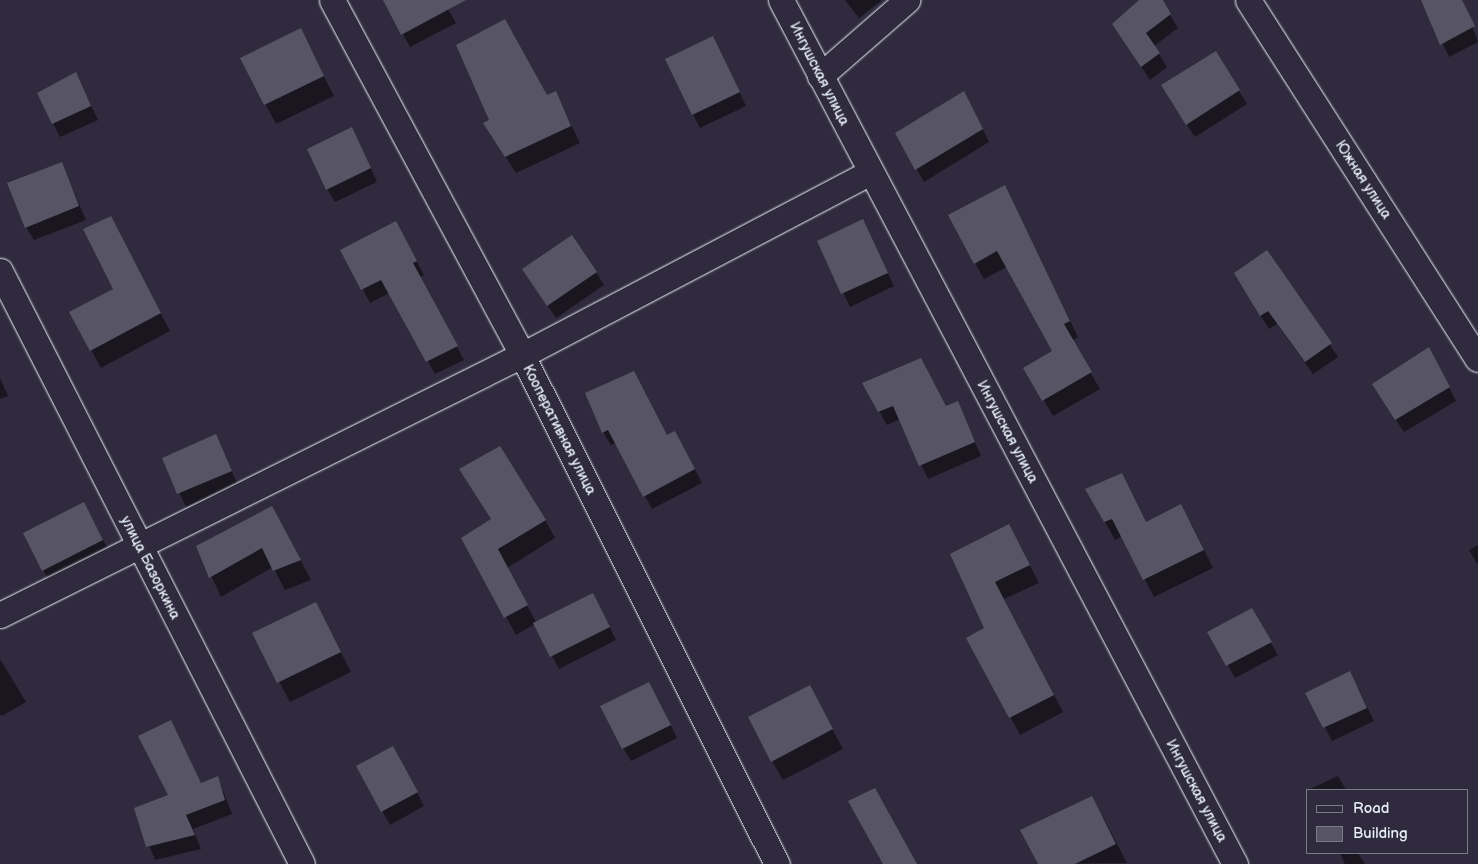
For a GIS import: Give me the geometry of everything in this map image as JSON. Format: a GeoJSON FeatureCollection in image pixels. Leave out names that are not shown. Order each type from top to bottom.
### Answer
{"type":"FeatureCollection","features":[{"type":"Feature","properties":{"kind":"street","name":"Кооперативная улица"},"geometry":{"type":"LineString","coordinates":[[332,0],[522,355],[777,864]]}},
{"type":"Feature","properties":{"kind":"street","name":"Ингушская улица"},"geometry":{"type":"LineString","coordinates":[[781,0],[1235,864]]}},
{"type":"Feature","properties":{"kind":"street"},"geometry":{"type":"LineString","coordinates":[[820,76],[907,0]]}},
{"type":"Feature","properties":{"kind":"street","name":"Южная улица"},"geometry":{"type":"LineString","coordinates":[[1248,0],[1478,359]]}},
{"type":"Feature","properties":{"kind":"street"},"geometry":{"type":"LineString","coordinates":[[0,615],[140,549],[522,355],[870,172]]}},
{"type":"Feature","properties":{"kind":"street","name":"улица Базоркина"},"geometry":{"type":"LineString","coordinates":[[0,272],[302,864]]}},
{"type":"Feature","properties":{"kind":"building"},"geometry":{"type":"Polygon","coordinates":[[[383,0],[466,0],[401,35],[383,0]]]}},
{"type":"Feature","properties":{"kind":"building"},"geometry":{"type":"Polygon","coordinates":[[[1139,0],[1163,0],[1171,14],[1146,33],[1160,53],[1141,67],[1112,24],[1139,0]]]}},
{"type":"Feature","properties":{"kind":"building"},"geometry":{"type":"Polygon","coordinates":[[[1421,0],[1462,0],[1475,26],[1440,45],[1421,0]]]}},
{"type":"Feature","properties":{"kind":"building"},"geometry":{"type":"Polygon","coordinates":[[[505,19],[547,95],[556,91],[571,126],[505,157],[483,123],[489,120],[456,45],[505,19]]]}},
{"type":"Feature","properties":{"kind":"building"},"geometry":{"type":"Polygon","coordinates":[[[301,28],[324,76],[264,105],[240,58],[301,28]]]}},
{"type":"Feature","properties":{"kind":"building"},"geometry":{"type":"Polygon","coordinates":[[[713,36],[740,92],[692,115],[665,59],[713,36]]]}},
{"type":"Feature","properties":{"kind":"building"},"geometry":{"type":"Polygon","coordinates":[[[1216,51],[1240,90],[1186,125],[1161,85],[1216,51]]]}},
{"type":"Feature","properties":{"kind":"building"},"geometry":{"type":"Polygon","coordinates":[[[76,72],[91,106],[52,124],[37,93],[76,72]]]}},
{"type":"Feature","properties":{"kind":"building"},"geometry":{"type":"Polygon","coordinates":[[[964,91],[983,129],[915,170],[895,133],[964,91]]]}},
{"type":"Feature","properties":{"kind":"building"},"geometry":{"type":"Polygon","coordinates":[[[352,127],[371,168],[326,190],[307,149],[352,127]]]}},
{"type":"Feature","properties":{"kind":"building"},"geometry":{"type":"Polygon","coordinates":[[[62,162],[79,206],[25,228],[7,183],[62,162]]]}},
{"type":"Feature","properties":{"kind":"building"},"geometry":{"type":"Polygon","coordinates":[[[1005,185],[1070,321],[1064,324],[1092,372],[1042,401],[1023,368],[1052,351],[997,251],[974,264],[948,215],[1005,185]]]}},
{"type":"Feature","properties":{"kind":"building"},"geometry":{"type":"Polygon","coordinates":[[[111,216],[161,313],[90,351],[69,312],[113,289],[83,229],[111,216]]]}},
{"type":"Feature","properties":{"kind":"building"},"geometry":{"type":"Polygon","coordinates":[[[863,219],[888,273],[841,294],[817,241],[863,219]]]}},
{"type":"Feature","properties":{"kind":"building"},"geometry":{"type":"Polygon","coordinates":[[[396,221],[417,261],[413,263],[458,346],[426,362],[381,280],[361,290],[340,250],[396,221]]]}},
{"type":"Feature","properties":{"kind":"building"},"geometry":{"type":"Polygon","coordinates":[[[572,235],[597,272],[547,306],[522,269],[572,235]]]}},
{"type":"Feature","properties":{"kind":"building"},"geometry":{"type":"Polygon","coordinates":[[[1267,250],[1332,343],[1305,362],[1268,311],[1260,316],[1234,273],[1267,250]]]}},
{"type":"Feature","properties":{"kind":"building"},"geometry":{"type":"Polygon","coordinates":[[[1429,347],[1450,387],[1395,420],[1372,384],[1429,347]]]}},
{"type":"Feature","properties":{"kind":"building"},"geometry":{"type":"Polygon","coordinates":[[[921,358],[946,406],[958,401],[975,442],[919,466],[893,406],[878,412],[862,383],[921,358]]]}},
{"type":"Feature","properties":{"kind":"building"},"geometry":{"type":"Polygon","coordinates":[[[634,371],[667,435],[675,431],[695,469],[643,497],[608,430],[602,433],[585,393],[634,371]]]}},
{"type":"Feature","properties":{"kind":"building"},"geometry":{"type":"Polygon","coordinates":[[[216,434],[232,471],[177,494],[162,458],[216,434]]]}},
{"type":"Feature","properties":{"kind":"building"},"geometry":{"type":"Polygon","coordinates":[[[500,446],[546,520],[498,549],[528,605],[504,618],[461,538],[491,519],[459,469],[500,446]]]}},
{"type":"Feature","properties":{"kind":"building"},"geometry":{"type":"Polygon","coordinates":[[[1122,473],[1146,522],[1181,504],[1204,550],[1143,580],[1112,519],[1104,522],[1085,489],[1122,473]]]}},
{"type":"Feature","properties":{"kind":"building"},"geometry":{"type":"Polygon","coordinates":[[[84,502],[103,540],[42,571],[23,533],[84,502]]]}},
{"type":"Feature","properties":{"kind":"building"},"geometry":{"type":"Polygon","coordinates":[[[272,506],[301,560],[273,571],[262,548],[209,578],[196,546],[272,506]]]}},
{"type":"Feature","properties":{"kind":"building"},"geometry":{"type":"Polygon","coordinates":[[[1009,524],[1030,565],[995,582],[1054,695],[1009,718],[966,638],[984,628],[950,554],[1009,524]]]}},
{"type":"Feature","properties":{"kind":"building"},"geometry":{"type":"Polygon","coordinates":[[[593,593],[610,627],[550,657],[533,623],[593,593]]]}},
{"type":"Feature","properties":{"kind":"building"},"geometry":{"type":"Polygon","coordinates":[[[316,602],[341,652],[277,683],[252,633],[316,602]]]}},
{"type":"Feature","properties":{"kind":"building"},"geometry":{"type":"Polygon","coordinates":[[[1252,608],[1272,642],[1226,666],[1207,632],[1252,608]]]}},
{"type":"Feature","properties":{"kind":"building"},"geometry":{"type":"Polygon","coordinates":[[[1350,671],[1367,708],[1323,728],[1305,693],[1350,671]]]}},
{"type":"Feature","properties":{"kind":"building"},"geometry":{"type":"Polygon","coordinates":[[[649,682],[671,725],[622,749],[600,706],[649,682]]]}},
{"type":"Feature","properties":{"kind":"building"},"geometry":{"type":"Polygon","coordinates":[[[810,685],[833,729],[771,762],[748,717],[810,685]]]}},
{"type":"Feature","properties":{"kind":"building"},"geometry":{"type":"Polygon","coordinates":[[[171,720],[201,783],[218,776],[225,800],[186,815],[195,835],[146,847],[134,808],[168,795],[138,736],[171,720]]]}},
{"type":"Feature","properties":{"kind":"building"},"geometry":{"type":"Polygon","coordinates":[[[393,746],[418,792],[381,812],[356,766],[393,746]]]}},
{"type":"Feature","properties":{"kind":"building"},"geometry":{"type":"Polygon","coordinates":[[[875,788],[917,864],[883,864],[848,801],[875,788]]]}},
{"type":"Feature","properties":{"kind":"building"},"geometry":{"type":"Polygon","coordinates":[[[1092,796],[1116,844],[1075,864],[1038,864],[1020,830],[1092,796]]]}}]}
